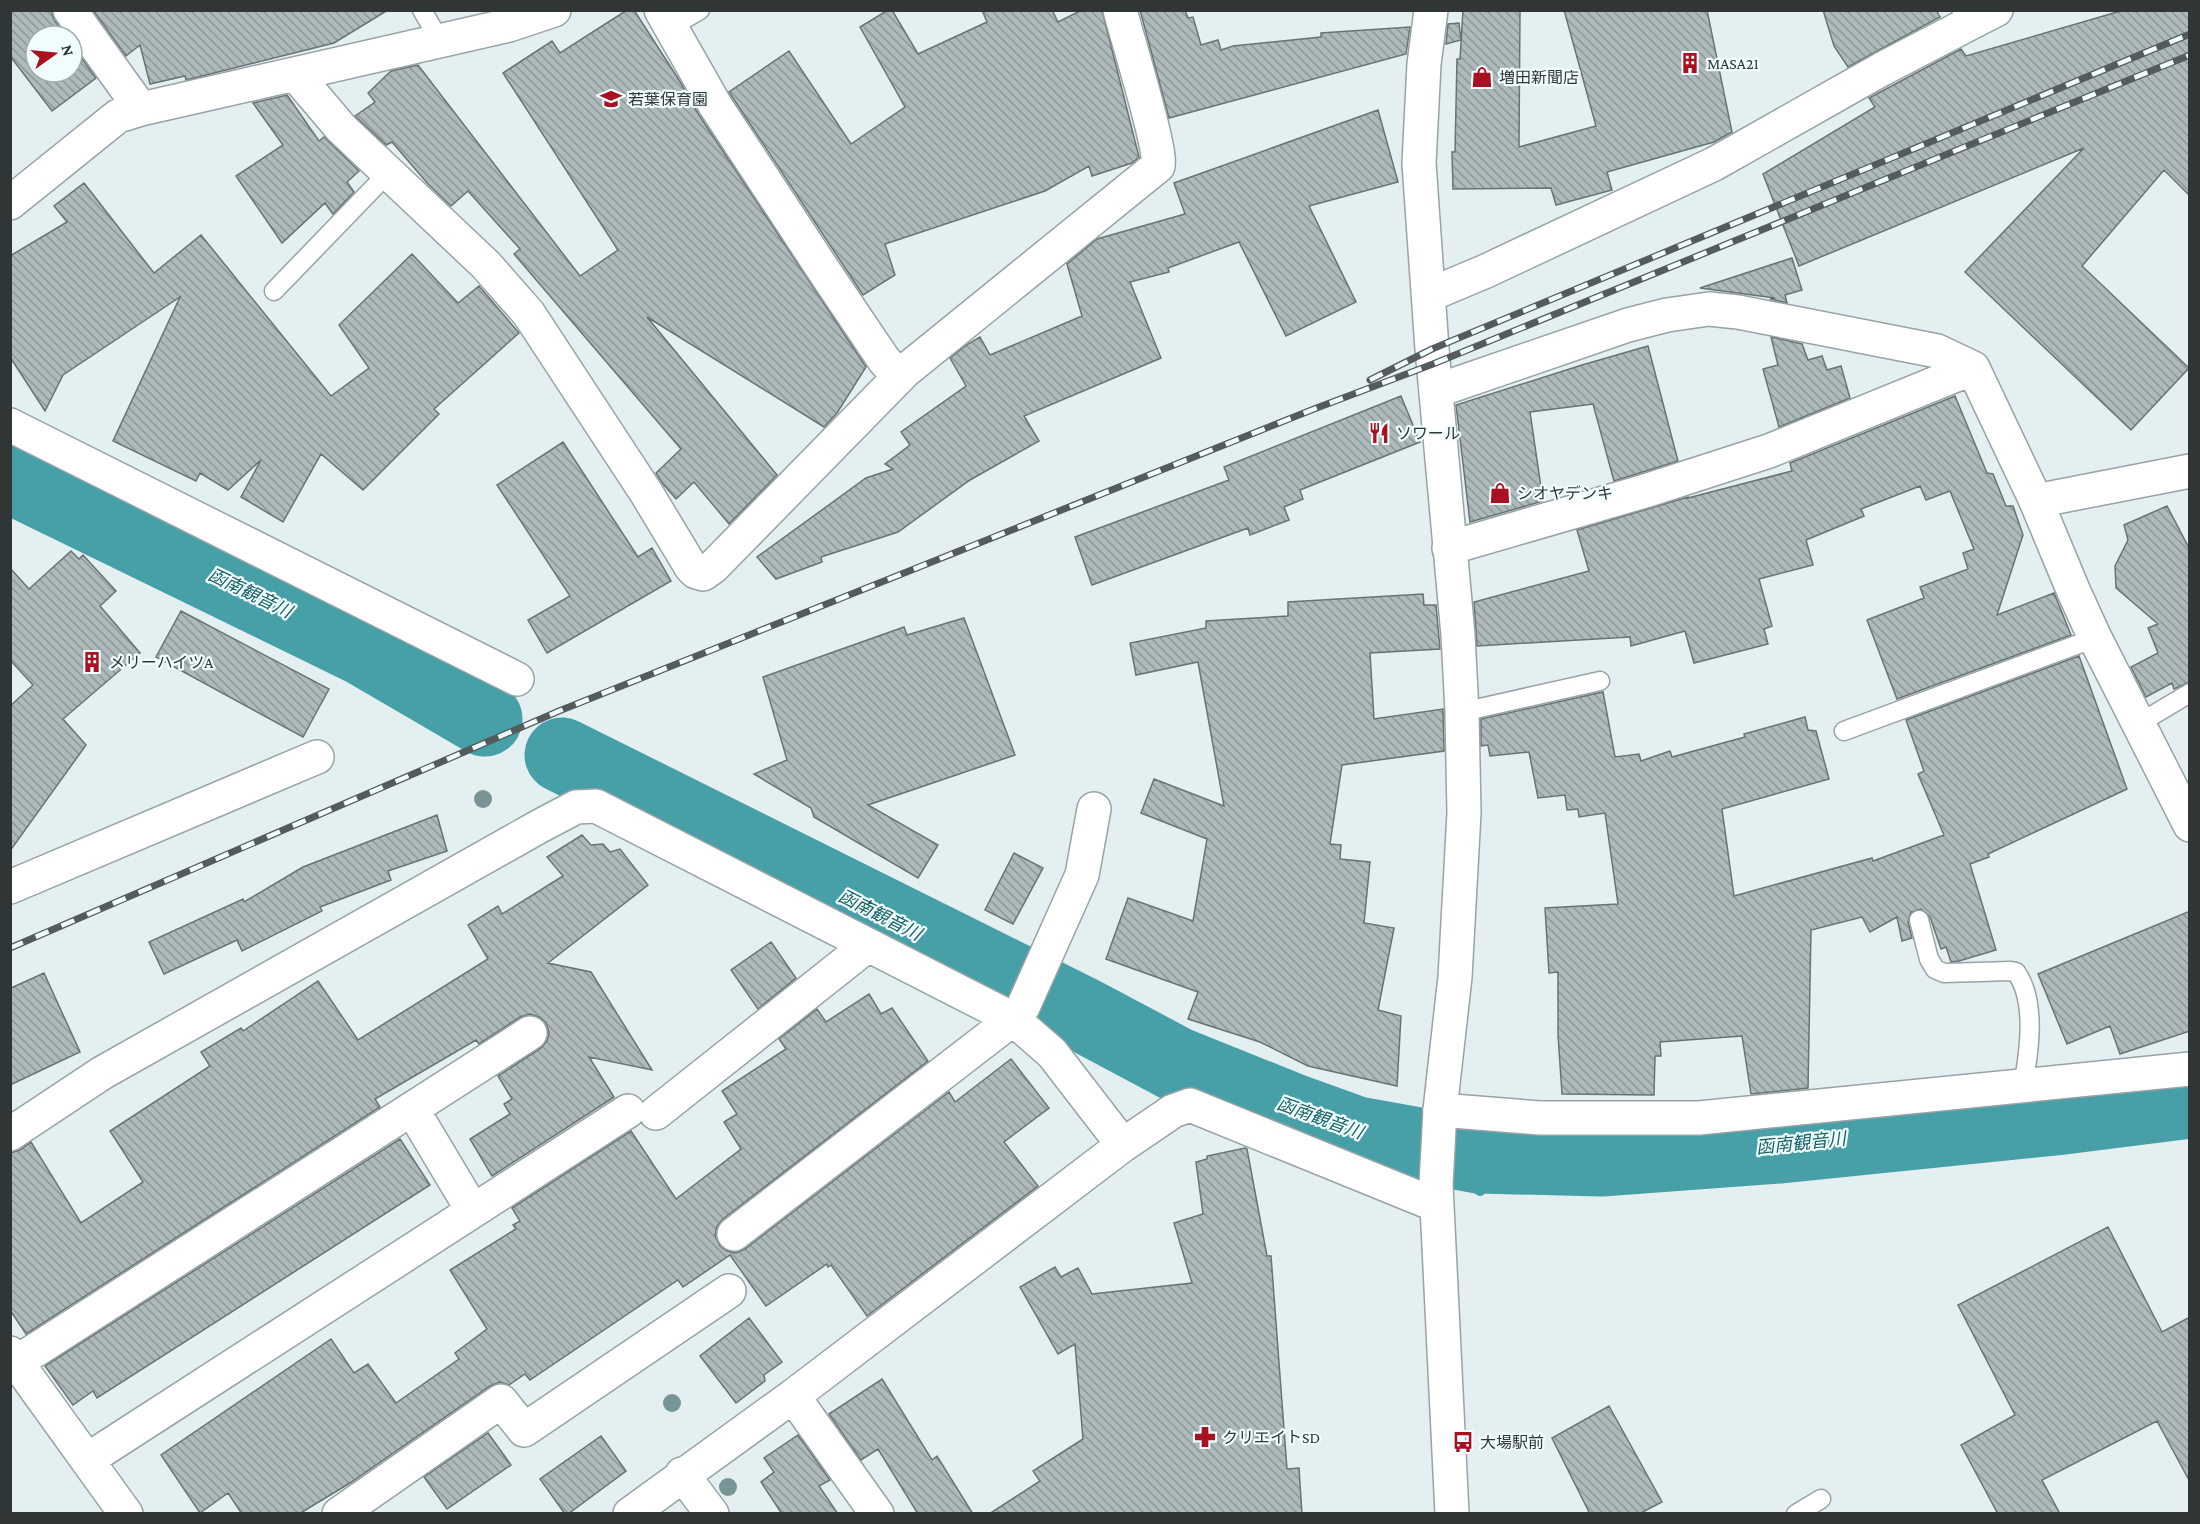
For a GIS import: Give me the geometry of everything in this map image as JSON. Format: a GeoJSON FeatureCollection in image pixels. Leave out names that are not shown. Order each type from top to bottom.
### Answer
{"type":"FeatureCollection","features":[{"type":"Feature","properties":{"kind":"street"},"geometry":{"type":"LineString","coordinates":[[70,10],[141,108]]}},
{"type":"Feature","properties":{"kind":"street"},"geometry":{"type":"LineString","coordinates":[[10,203],[118,116],[141,108],[296,75],[509,25],[554,10]]}},
{"type":"Feature","properties":{"kind":"street"},"geometry":{"type":"LineString","coordinates":[[296,75],[341,128],[486,265],[529,314],[592,408],[696,572],[702,574],[713,567],[899,377],[1015,280],[1158,166],[1160,160],[1155,138],[1120,10]]}},
{"type":"Feature","properties":{"kind":"street"},"geometry":{"type":"LineString","coordinates":[[1431,10],[1424,64],[1419,163],[1436,391],[1458,635],[1464,813],[1455,977],[1440,1114],[1436,1195],[1452,1514]]}},
{"type":"Feature","properties":{"kind":"street"},"geometry":{"type":"LineString","coordinates":[[1429,295],[1486,271],[1714,164],[1980,14]]}},
{"type":"Feature","properties":{"kind":"street"},"geometry":{"type":"LineString","coordinates":[[666,19],[715,105],[884,360],[899,377]]}},
{"type":"Feature","properties":{"kind":"street"},"geometry":{"type":"LineString","coordinates":[[1436,391],[1628,325],[1667,315],[1709,309],[1738,312],[1937,351],[1972,368],[2036,501],[2095,638],[2190,825]]}},
{"type":"Feature","properties":{"kind":"street"},"geometry":{"type":"LineString","coordinates":[[1449,548],[1645,491],[1768,451],[1972,368]]}},
{"type":"Feature","properties":{"kind":"street"},"geometry":{"type":"LineString","coordinates":[[10,425],[517,679]]}},
{"type":"Feature","properties":{"kind":"street"},"geometry":{"type":"LineString","coordinates":[[2036,501],[2190,471]]}},
{"type":"Feature","properties":{"kind":"street"},"geometry":{"type":"LineString","coordinates":[[10,887],[318,757]]}},
{"type":"Feature","properties":{"kind":"street"},"geometry":{"type":"LineString","coordinates":[[10,1134],[102,1073],[576,807],[596,806],[868,945],[1018,1013],[1123,1145]]}},
{"type":"Feature","properties":{"kind":"street"},"geometry":{"type":"LineString","coordinates":[[734,1234],[1018,1013],[1047,956],[1082,874],[1094,809]]}},
{"type":"Feature","properties":{"kind":"street"},"geometry":{"type":"LineString","coordinates":[[87,1460],[473,1211],[642,1112],[868,945]]}},
{"type":"Feature","properties":{"kind":"street"},"geometry":{"type":"LineString","coordinates":[[126,1514],[14,1358],[530,1033]]}},
{"type":"Feature","properties":{"kind":"street"},"geometry":{"type":"LineString","coordinates":[[1440,1114],[1540,1118],[1700,1118],[2190,1069]]}},
{"type":"Feature","properties":{"kind":"street"},"geometry":{"type":"LineString","coordinates":[[630,1514],[682,1474],[793,1396],[1123,1145],[1173,1111],[1190,1105],[1436,1195]]}},
{"type":"Feature","properties":{"kind":"street"},"geometry":{"type":"LineString","coordinates":[[412,1109],[473,1211]]}},
{"type":"Feature","properties":{"kind":"street"},"geometry":{"type":"LineString","coordinates":[[339,1514],[501,1401],[524,1430],[729,1291]]}},
{"type":"Feature","properties":{"kind":"street"},"geometry":{"type":"LineString","coordinates":[[793,1396],[877,1514]]}},
{"type":"Feature","properties":{"kind":"street"},"geometry":{"type":"LineString","coordinates":[[682,1474],[712,1514]]}},
{"type":"Feature","properties":{"kind":"lane"},"geometry":{"type":"LineString","coordinates":[[422,10],[440,41]]}},
{"type":"Feature","properties":{"kind":"lane"},"geometry":{"type":"LineString","coordinates":[[666,19],[700,10]]}},
{"type":"Feature","properties":{"kind":"lane"},"geometry":{"type":"LineString","coordinates":[[274,291],[388,173]]}},
{"type":"Feature","properties":{"kind":"lane"},"geometry":{"type":"LineString","coordinates":[[1844,731],[2095,638]]}},
{"type":"Feature","properties":{"kind":"lane"},"geometry":{"type":"LineString","coordinates":[[1462,712],[1600,681]]}},
{"type":"Feature","properties":{"kind":"lane"},"geometry":{"type":"LineString","coordinates":[[2138,724],[2190,693]]}},
{"type":"Feature","properties":{"kind":"lane"},"geometry":{"type":"LineString","coordinates":[[1919,920],[1929,959],[1935,969],[1944,973],[2011,971],[2016,972],[2022,980],[2028,1008],[2030,1034],[2023,1086]]}},
{"type":"Feature","properties":{"kind":"lane"},"geometry":{"type":"LineString","coordinates":[[1796,1514],[1821,1499]]}},
{"type":"Feature","properties":{"kind":"building"},"geometry":{"type":"Polygon","coordinates":[[[10,10],[51,10],[57,24],[24,24],[24,74],[10,56],[10,10]]]}},
{"type":"Feature","properties":{"kind":"building"},"geometry":{"type":"Polygon","coordinates":[[[93,10],[388,10],[334,43],[186,80],[185,76],[150,84],[140,45],[126,56],[93,10]]]}},
{"type":"Feature","properties":{"kind":"building"},"geometry":{"type":"Polygon","coordinates":[[[627,10],[634,10],[699,115],[866,367],[837,413],[824,427],[647,317],[777,475],[729,524],[694,482],[676,499],[663,484],[656,473],[681,449],[514,254],[520,249],[468,191],[451,206],[428,184],[392,142],[386,145],[355,116],[375,102],[368,93],[391,71],[418,65],[580,276],[618,250],[503,73],[552,41],[560,53],[627,10]]]}},
{"type":"Feature","properties":{"kind":"building"},"geometry":{"type":"Polygon","coordinates":[[[888,10],[892,10],[918,54],[987,22],[982,10],[1052,10],[1058,22],[1082,10],[1102,10],[1139,157],[1132,163],[1092,176],[1089,166],[1045,191],[885,244],[895,275],[863,295],[729,92],[789,51],[851,144],[905,107],[860,27],[888,10]]]}},
{"type":"Feature","properties":{"kind":"building"},"geometry":{"type":"Polygon","coordinates":[[[1140,10],[1185,10],[1188,18],[1193,17],[1201,45],[1218,40],[1221,50],[1233,46],[1321,37],[1321,33],[1410,27],[1406,54],[1169,118],[1140,10]]]}},
{"type":"Feature","properties":{"kind":"building"},"geometry":{"type":"Polygon","coordinates":[[[1463,10],[1520,10],[1519,147],[1596,126],[1564,10],[1707,10],[1732,132],[1714,142],[1607,172],[1612,190],[1556,205],[1551,188],[1453,189],[1452,152],[1455,152],[1457,59],[1460,59],[1463,10]]]}},
{"type":"Feature","properties":{"kind":"building"},"geometry":{"type":"Polygon","coordinates":[[[1823,10],[1936,10],[1940,17],[1848,67],[1834,46],[1823,10]]]}},
{"type":"Feature","properties":{"kind":"building"},"geometry":{"type":"Polygon","coordinates":[[[2124,10],[2190,10],[2190,196],[2164,170],[2082,266],[2189,368],[2131,430],[1965,272],[2084,148],[1799,266],[1763,174],[1875,107],[1869,98],[1961,49],[1966,56],[2124,10]]]}},
{"type":"Feature","properties":{"kind":"building"},"geometry":{"type":"Polygon","coordinates":[[[1459,23],[1461,40],[1446,44],[1448,24],[1459,23]]]}},
{"type":"Feature","properties":{"kind":"building"},"geometry":{"type":"Polygon","coordinates":[[[84,62],[96,78],[52,111],[31,84],[84,84],[84,62]]]}},
{"type":"Feature","properties":{"kind":"building"},"geometry":{"type":"Polygon","coordinates":[[[287,95],[319,141],[324,137],[359,171],[347,182],[354,192],[333,214],[325,203],[282,243],[236,176],[283,145],[253,103],[287,95]]]}},
{"type":"Feature","properties":{"kind":"building"},"geometry":{"type":"Polygon","coordinates":[[[1378,110],[1398,182],[1309,206],[1356,302],[1286,336],[1239,242],[1168,268],[1169,272],[1130,282],[1161,358],[1024,416],[1039,441],[970,480],[898,532],[821,557],[822,562],[776,579],[757,557],[866,478],[893,469],[885,464],[910,445],[901,432],[966,386],[950,358],[968,344],[980,337],[990,355],[1082,316],[1067,264],[1097,239],[1185,214],[1174,183],[1378,110]]]}},
{"type":"Feature","properties":{"kind":"building"},"geometry":{"type":"Polygon","coordinates":[[[84,183],[154,273],[201,235],[331,396],[369,368],[339,325],[412,254],[458,303],[479,286],[519,333],[434,409],[439,414],[363,490],[321,454],[283,522],[241,497],[261,460],[228,490],[200,473],[196,481],[113,441],[180,297],[63,375],[45,411],[10,357],[10,256],[67,222],[54,206],[84,183]]]}},
{"type":"Feature","properties":{"kind":"building"},"geometry":{"type":"Polygon","coordinates":[[[1792,258],[1802,290],[1785,295],[1787,303],[1770,299],[1775,298],[1700,288],[1792,258]]]}},
{"type":"Feature","properties":{"kind":"building"},"geometry":{"type":"Polygon","coordinates":[[[1771,337],[1802,344],[1808,360],[1822,356],[1827,370],[1841,366],[1850,398],[1779,427],[1763,369],[1778,365],[1771,337]]]}},
{"type":"Feature","properties":{"kind":"building"},"geometry":{"type":"Polygon","coordinates":[[[1648,346],[1678,461],[1614,481],[1593,404],[1530,412],[1543,501],[1470,522],[1456,405],[1648,346]]]}},
{"type":"Feature","properties":{"kind":"building"},"geometry":{"type":"Polygon","coordinates":[[[1401,396],[1420,442],[1300,490],[1303,499],[1284,507],[1289,520],[1250,535],[1248,528],[1092,585],[1075,537],[1229,480],[1224,467],[1401,396]]]}},
{"type":"Feature","properties":{"kind":"building"},"geometry":{"type":"Polygon","coordinates":[[[1955,396],[1987,473],[1993,474],[2006,506],[2013,506],[2023,535],[1997,615],[2054,593],[2071,635],[1897,699],[1867,620],[1924,598],[1920,587],[1968,569],[1963,553],[1974,549],[1950,491],[1926,500],[1920,486],[1861,509],[1864,516],[1806,540],[1813,565],[1759,579],[1772,626],[1764,629],[1768,644],[1694,663],[1685,631],[1631,646],[1630,637],[1477,646],[1474,602],[1589,571],[1577,530],[1688,497],[1792,471],[1790,463],[1955,396]]]}},
{"type":"Feature","properties":{"kind":"building"},"geometry":{"type":"Polygon","coordinates":[[[563,442],[638,557],[652,548],[671,581],[547,653],[528,620],[570,596],[497,485],[563,442]]]}},
{"type":"Feature","properties":{"kind":"building"},"geometry":{"type":"Polygon","coordinates":[[[2167,506],[2190,550],[2190,682],[2174,689],[2172,683],[2146,697],[2131,667],[2158,653],[2148,628],[2158,624],[2116,588],[2115,566],[2128,540],[2124,525],[2167,506]]]}},
{"type":"Feature","properties":{"kind":"building"},"geometry":{"type":"Polygon","coordinates":[[[71,551],[79,559],[83,555],[116,591],[100,606],[140,653],[63,719],[86,745],[10,851],[10,706],[33,685],[10,660],[10,568],[29,589],[71,551]]]}},
{"type":"Feature","properties":{"kind":"building"},"geometry":{"type":"Polygon","coordinates":[[[1423,594],[1424,605],[1436,605],[1440,649],[1370,653],[1374,719],[1443,709],[1444,751],[1342,765],[1330,844],[1341,845],[1340,859],[1370,862],[1364,923],[1394,928],[1378,1010],[1401,1016],[1397,1086],[1308,1066],[1260,1042],[1188,1019],[1198,992],[1106,959],[1128,898],[1193,921],[1207,839],[1141,813],[1154,779],[1224,806],[1198,662],[1136,675],[1130,643],[1206,628],[1206,621],[1288,616],[1288,602],[1423,594]]]}},
{"type":"Feature","properties":{"kind":"building"},"geometry":{"type":"Polygon","coordinates":[[[181,611],[329,689],[303,737],[156,657],[181,611]]]}},
{"type":"Feature","properties":{"kind":"building"},"geometry":{"type":"Polygon","coordinates":[[[964,618],[1015,755],[868,805],[938,845],[918,878],[814,817],[811,808],[754,774],[787,760],[763,677],[904,627],[907,635],[964,618]]]}},
{"type":"Feature","properties":{"kind":"building"},"geometry":{"type":"Polygon","coordinates":[[[2079,656],[2127,789],[1988,854],[1989,857],[1970,864],[1996,950],[1951,962],[1946,947],[1941,949],[1930,917],[1921,909],[1911,912],[1908,922],[1912,938],[1902,941],[1897,917],[1870,932],[1862,917],[1811,930],[1808,1088],[1751,1094],[1742,1036],[1660,1042],[1661,1056],[1655,1056],[1654,1095],[1562,1094],[1558,1035],[1558,972],[1549,973],[1545,908],[1618,904],[1605,813],[1579,817],[1578,809],[1567,810],[1565,795],[1538,798],[1529,752],[1490,756],[1488,745],[1481,746],[1481,719],[1603,692],[1615,757],[1639,754],[1641,761],[1670,751],[1672,757],[1745,737],[1744,734],[1805,717],[1808,730],[1816,731],[1829,779],[1722,809],[1734,896],[1872,858],[1873,861],[1944,835],[1918,774],[1924,771],[1906,720],[2079,656]]]}},
{"type":"Feature","properties":{"kind":"building"},"geometry":{"type":"Polygon","coordinates":[[[437,815],[447,851],[388,871],[391,880],[320,907],[322,911],[242,951],[237,940],[164,974],[149,942],[243,899],[244,902],[303,867],[437,815]]]}},
{"type":"Feature","properties":{"kind":"building"},"geometry":{"type":"Polygon","coordinates":[[[582,835],[591,845],[603,844],[610,852],[620,849],[648,885],[548,963],[591,972],[652,1070],[589,1057],[614,1097],[492,1176],[470,1139],[510,1114],[504,1104],[512,1099],[498,1076],[541,1048],[547,1041],[549,1033],[546,1023],[539,1017],[530,1014],[520,1017],[479,1044],[476,1040],[375,1099],[380,1107],[26,1334],[10,1310],[10,1153],[20,1150],[31,1142],[81,1223],[143,1182],[110,1131],[210,1066],[201,1052],[241,1028],[243,1031],[318,981],[358,1040],[488,959],[468,925],[498,906],[502,914],[563,876],[547,857],[582,835]]]}},
{"type":"Feature","properties":{"kind":"building"},"geometry":{"type":"Polygon","coordinates":[[[1014,853],[1043,868],[1013,924],[985,910],[1014,853]]]}},
{"type":"Feature","properties":{"kind":"building"},"geometry":{"type":"Polygon","coordinates":[[[2190,911],[2190,1031],[2120,1054],[2110,1026],[2067,1044],[2038,974],[2190,911]]]}},
{"type":"Feature","properties":{"kind":"building"},"geometry":{"type":"Polygon","coordinates":[[[771,942],[796,978],[758,1009],[731,970],[771,942]]]}},
{"type":"Feature","properties":{"kind":"building"},"geometry":{"type":"Polygon","coordinates":[[[44,973],[80,1052],[10,1085],[11,988],[44,973]]]}},
{"type":"Feature","properties":{"kind":"building"},"geometry":{"type":"Polygon","coordinates":[[[869,994],[881,1014],[892,1008],[928,1061],[723,1219],[717,1226],[715,1236],[720,1246],[736,1253],[745,1249],[949,1092],[955,1102],[1011,1059],[1049,1108],[1004,1142],[1038,1186],[867,1316],[831,1265],[828,1267],[827,1264],[766,1306],[730,1255],[683,1287],[678,1280],[530,1380],[525,1374],[509,1385],[500,1382],[490,1386],[350,1483],[299,1514],[242,1514],[228,1493],[200,1513],[161,1455],[331,1339],[354,1373],[368,1364],[396,1403],[459,1359],[455,1353],[487,1329],[450,1270],[516,1229],[513,1225],[520,1221],[512,1208],[631,1131],[676,1199],[741,1149],[724,1122],[737,1114],[722,1091],[786,1049],[779,1039],[817,1009],[826,1022],[869,994]]]}},
{"type":"Feature","properties":{"kind":"building"},"geometry":{"type":"Polygon","coordinates":[[[400,1139],[430,1185],[97,1398],[93,1391],[73,1405],[45,1366],[400,1139]]]}},
{"type":"Feature","properties":{"kind":"building"},"geometry":{"type":"Polygon","coordinates":[[[1245,1148],[1267,1256],[1271,1256],[1287,1469],[1299,1468],[1302,1514],[989,1514],[1040,1481],[1033,1471],[1083,1439],[1075,1344],[1058,1354],[1020,1287],[1055,1267],[1061,1277],[1078,1268],[1092,1294],[1192,1283],[1174,1223],[1203,1214],[1196,1162],[1207,1159],[1207,1156],[1245,1148]]]}},
{"type":"Feature","properties":{"kind":"building"},"geometry":{"type":"Polygon","coordinates":[[[2108,1227],[2162,1332],[2190,1317],[2190,1482],[2157,1421],[2042,1480],[2060,1514],[1998,1514],[1961,1445],[2015,1415],[1958,1305],[2108,1227]]]}},
{"type":"Feature","properties":{"kind":"building"},"geometry":{"type":"Polygon","coordinates":[[[749,1318],[782,1362],[764,1375],[765,1381],[736,1403],[700,1356],[749,1318]]]}},
{"type":"Feature","properties":{"kind":"building"},"geometry":{"type":"Polygon","coordinates":[[[882,1379],[932,1460],[937,1456],[973,1514],[918,1514],[878,1449],[861,1460],[829,1414],[882,1379]]]}},
{"type":"Feature","properties":{"kind":"building"},"geometry":{"type":"Polygon","coordinates":[[[1609,1406],[1662,1502],[1639,1514],[1590,1514],[1552,1438],[1609,1406]]]}},
{"type":"Feature","properties":{"kind":"building"},"geometry":{"type":"Polygon","coordinates":[[[488,1433],[511,1465],[447,1509],[424,1477],[488,1433]]]}},
{"type":"Feature","properties":{"kind":"building"},"geometry":{"type":"Polygon","coordinates":[[[798,1435],[830,1480],[819,1486],[838,1514],[782,1514],[761,1482],[774,1472],[764,1458],[798,1435]]]}},
{"type":"Feature","properties":{"kind":"building"},"geometry":{"type":"Polygon","coordinates":[[[601,1436],[626,1471],[565,1514],[540,1479],[601,1436]]]}},
{"type":"Feature","properties":{"kind":"waterway","name":"函南観音川"},"geometry":{"type":"LineString","coordinates":[[10,476],[365,649],[485,719]]}},
{"type":"Feature","properties":{"kind":"waterway","name":"函南観音川"},"geometry":{"type":"LineString","coordinates":[[562,755],[1084,1015],[1176,1064],[1357,1134],[1479,1156],[1601,1159],[1780,1146],[2055,1118],[2190,1101]]}},
{"type":"Feature","properties":{"kind":"waterway"},"geometry":{"type":"LineString","coordinates":[[1479,1156],[1480,1190]]}},
{"type":"Feature","properties":{"kind":"railway"},"geometry":{"type":"LineString","coordinates":[[1370,380],[1432,349],[2190,34]]}},
{"type":"Feature","properties":{"kind":"railway"},"geometry":{"type":"LineString","coordinates":[[10,948],[559,711],[1314,409],[1433,364],[2190,55]]}},
{"type":"Feature","properties":{"kind":"place","name":"MASA21"},"geometry":{"type":"Point","coordinates":[1690,63]}},
{"type":"Feature","properties":{"kind":"place","name":"増田新聞店"},"geometry":{"type":"Point","coordinates":[1482,77]}},
{"type":"Feature","properties":{"kind":"place","name":"若葉保育園"},"geometry":{"type":"Point","coordinates":[611,99]}},
{"type":"Feature","properties":{"kind":"place","name":"ソワール"},"geometry":{"type":"Point","coordinates":[1379,433]}},
{"type":"Feature","properties":{"kind":"place","name":"シオヤデンキ"},"geometry":{"type":"Point","coordinates":[1500,493]}},
{"type":"Feature","properties":{"kind":"place","name":"メリーハイツA"},"geometry":{"type":"Point","coordinates":[92,662]}},
{"type":"Feature","properties":{"kind":"place","name":"クリエイトSD"},"geometry":{"type":"Point","coordinates":[1205,1437]}},
{"type":"Feature","properties":{"kind":"place","name":"大場駅前"},"geometry":{"type":"Point","coordinates":[1463,1442]}}]}
